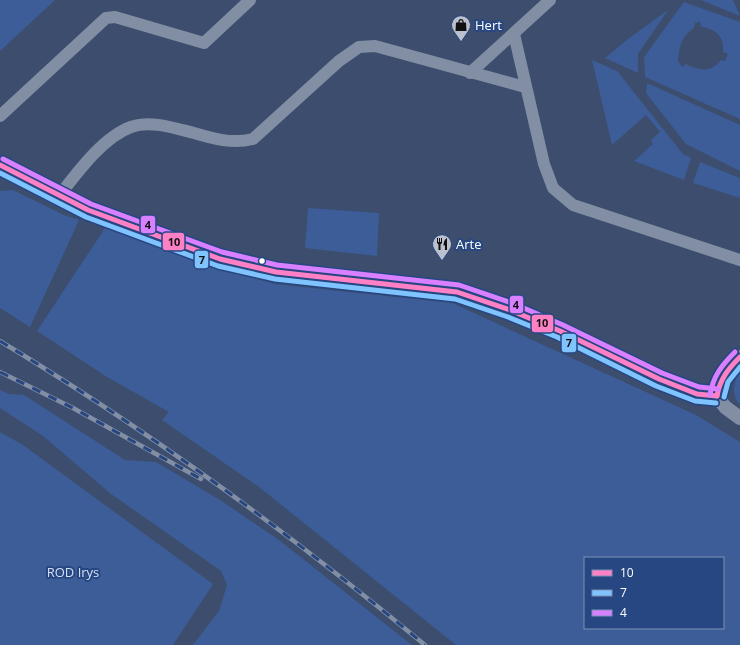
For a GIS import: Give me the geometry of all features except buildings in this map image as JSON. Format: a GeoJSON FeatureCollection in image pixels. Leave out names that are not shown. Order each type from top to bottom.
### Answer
{"type":"FeatureCollection","features":[{"type":"Feature","properties":{"kind":"street"},"geometry":{"type":"LineString","coordinates":[[0,116],[106,18],[115,17],[204,42],[250,0]]}},
{"type":"Feature","properties":{"kind":"street"},"geometry":{"type":"LineString","coordinates":[[470,73],[550,0]]}},
{"type":"Feature","properties":{"kind":"street"},"geometry":{"type":"LineString","coordinates":[[514,34],[544,164],[553,188],[573,205],[740,260]]}},
{"type":"Feature","properties":{"kind":"street"},"geometry":{"type":"LineString","coordinates":[[59,196],[80,169],[110,139],[131,127],[147,124],[167,126],[220,141],[241,142],[253,139],[339,61],[359,47],[375,46],[525,87]]}},
{"type":"Feature","properties":{"kind":"street"},"geometry":{"type":"LineString","coordinates":[[0,165],[88,210],[220,259],[276,272],[457,292],[510,310],[546,325],[659,379],[697,394],[717,396]]}},
{"type":"Feature","properties":{"kind":"street"},"geometry":{"type":"LineString","coordinates":[[740,357],[726,370],[721,378],[717,396],[721,403],[740,418]]}},
{"type":"Feature","properties":{"kind":"green space"},"geometry":{"type":"Polygon","coordinates":[[[0,0],[55,0],[0,51],[0,0]]]}},
{"type":"Feature","properties":{"kind":"green space"},"geometry":{"type":"Polygon","coordinates":[[[701,0],[733,0],[740,16],[701,0]]]}},
{"type":"Feature","properties":{"kind":"green space"},"geometry":{"type":"Polygon","coordinates":[[[684,2],[740,22],[740,119],[645,77],[644,57],[684,2]],[[700,22],[695,23],[694,28],[686,35],[682,42],[678,61],[682,67],[686,64],[705,70],[713,67],[721,60],[725,61],[728,54],[723,52],[721,38],[715,31],[701,27],[700,22]]]}},
{"type":"Feature","properties":{"kind":"green space"},"geometry":{"type":"Polygon","coordinates":[[[668,10],[638,54],[638,73],[605,58],[628,39],[668,10]]]}},
{"type":"Feature","properties":{"kind":"green space"},"geometry":{"type":"Polygon","coordinates":[[[592,60],[617,71],[683,154],[691,158],[684,180],[634,161],[653,144],[651,140],[660,132],[646,115],[612,145],[592,60]]]}},
{"type":"Feature","properties":{"kind":"green space"},"geometry":{"type":"Polygon","coordinates":[[[647,83],[740,125],[740,171],[686,144],[646,93],[647,83]]]}},
{"type":"Feature","properties":{"kind":"green space"},"geometry":{"type":"Polygon","coordinates":[[[700,162],[740,178],[740,198],[693,183],[700,162]]]}},
{"type":"Feature","properties":{"kind":"green space"},"geometry":{"type":"Polygon","coordinates":[[[13,190],[64,215],[79,220],[30,327],[0,308],[0,191],[13,190]]]}},
{"type":"Feature","properties":{"kind":"green space"},"geometry":{"type":"Polygon","coordinates":[[[308,208],[379,213],[377,256],[305,248],[308,208]]]}},
{"type":"Feature","properties":{"kind":"green space"},"geometry":{"type":"Polygon","coordinates":[[[105,228],[176,254],[274,284],[452,303],[696,415],[740,442],[740,645],[456,645],[259,487],[162,420],[169,412],[107,377],[37,331],[105,228]]]}},
{"type":"Feature","properties":{"kind":"green space"},"geometry":{"type":"Polygon","coordinates":[[[740,372],[740,404],[735,397],[734,388],[736,379],[740,372]]]}},
{"type":"Feature","properties":{"kind":"green space"},"geometry":{"type":"Polygon","coordinates":[[[0,390],[9,394],[24,395],[125,460],[156,462],[220,500],[279,540],[412,645],[193,645],[219,611],[227,585],[221,571],[111,494],[43,436],[0,408],[0,390]]]}},
{"type":"Feature","properties":{"kind":"green space","name":"ROD Irys"},"geometry":{"type":"Polygon","coordinates":[[[0,432],[23,445],[213,584],[173,645],[0,645],[0,432]]]}},
{"type":"Feature","properties":{"kind":"railway"},"geometry":{"type":"LineString","coordinates":[[0,341],[56,375],[165,447],[323,563],[425,645]]}},
{"type":"Feature","properties":{"kind":"railway"},"geometry":{"type":"LineString","coordinates":[[0,372],[73,408],[201,479]]}},
{"type":"Feature","properties":{"kind":"transit line","name":"4"},"geometry":{"type":"LineString","coordinates":[[3,159],[91,204],[222,252],[277,265],[459,285],[512,303],[563,325],[662,373],[699,387],[718,389]]}},
{"type":"Feature","properties":{"kind":"transit line","name":"10"},"geometry":{"type":"LineString","coordinates":[[0,165],[88,210],[220,259],[276,272],[457,292],[510,310],[560,331],[659,379],[697,394],[717,396]]}},
{"type":"Feature","properties":{"kind":"transit line","name":"7"},"geometry":{"type":"LineString","coordinates":[[0,173],[86,217],[218,266],[275,279],[455,299],[508,317],[557,337],[656,386],[695,401],[716,403]]}},
{"type":"Feature","properties":{"kind":"transit line","name":"4"},"geometry":{"type":"LineString","coordinates":[[710,395],[716,376],[735,352]]}},
{"type":"Feature","properties":{"kind":"transit line","name":"10"},"geometry":{"type":"LineString","coordinates":[[717,396],[720,384],[725,375],[740,357]]}},
{"type":"Feature","properties":{"kind":"transit line","name":"7"},"geometry":{"type":"LineString","coordinates":[[724,397],[728,382],[740,367]]}},
{"type":"Feature","properties":{"kind":"place","name":"Hert"},"geometry":{"type":"Point","coordinates":[461,42]}},
{"type":"Feature","properties":{"kind":"place","name":"Arte"},"geometry":{"type":"Point","coordinates":[442,261]}}]}
